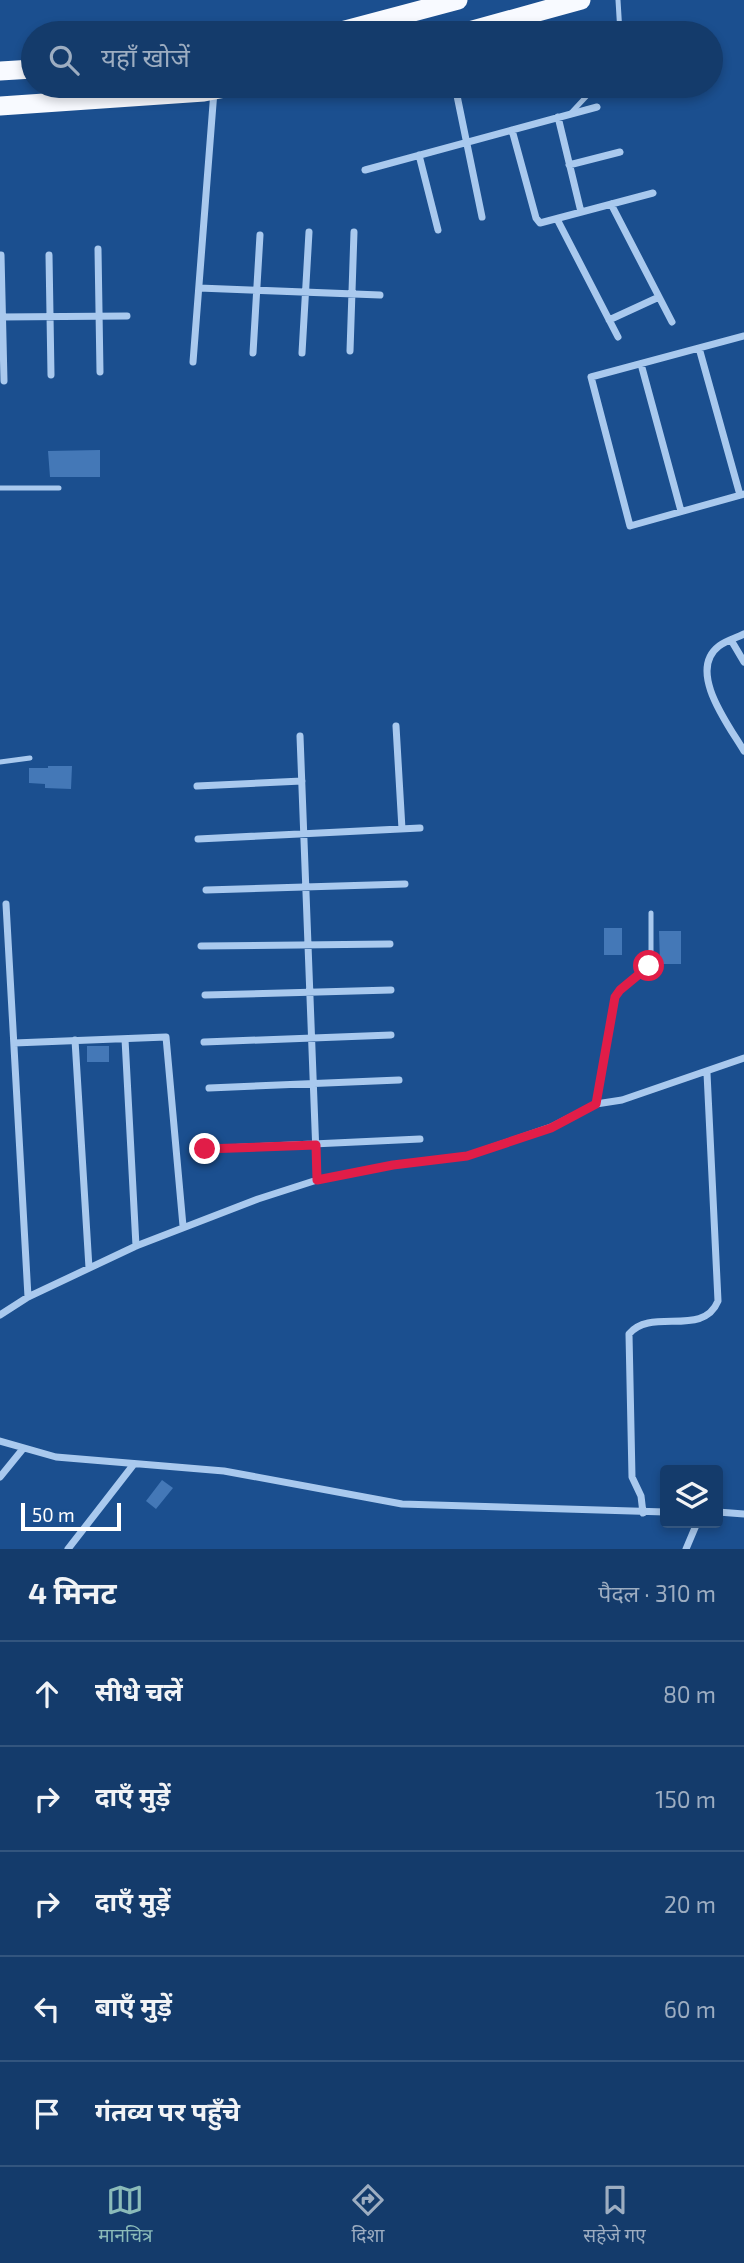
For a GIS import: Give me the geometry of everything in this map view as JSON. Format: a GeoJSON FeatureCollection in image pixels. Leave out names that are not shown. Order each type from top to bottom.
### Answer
{"type":"FeatureCollection","features":[{"type":"Feature","properties":{"kind":"highway"},"geometry":{"type":"LineString","coordinates":[[371,21],[458,0]]}},
{"type":"Feature","properties":{"kind":"highway"},"geometry":{"type":"LineString","coordinates":[[505,21],[581,0]]}},
{"type":"Feature","properties":{"kind":"highway"},"geometry":{"type":"LineString","coordinates":[[0,71],[21,70]]}},
{"type":"Feature","properties":{"kind":"highway"},"geometry":{"type":"LineString","coordinates":[[0,106],[107,98]]}},
{"type":"Feature","properties":{"kind":"street"},"geometry":{"type":"LineString","coordinates":[[193,362],[213,98]]}},
{"type":"Feature","properties":{"kind":"street"},"geometry":{"type":"LineString","coordinates":[[457,98],[482,217]]}},
{"type":"Feature","properties":{"kind":"street"},"geometry":{"type":"LineString","coordinates":[[365,170],[597,107]]}},
{"type":"Feature","properties":{"kind":"street"},"geometry":{"type":"LineString","coordinates":[[558,117],[581,212]]}},
{"type":"Feature","properties":{"kind":"street"},"geometry":{"type":"LineString","coordinates":[[512,130],[536,218],[540,223],[653,193]]}},
{"type":"Feature","properties":{"kind":"street"},"geometry":{"type":"LineString","coordinates":[[569,165],[620,152]]}},
{"type":"Feature","properties":{"kind":"street"},"geometry":{"type":"LineString","coordinates":[[419,156],[438,230]]}},
{"type":"Feature","properties":{"kind":"street"},"geometry":{"type":"LineString","coordinates":[[611,204],[671,322]]}},
{"type":"Feature","properties":{"kind":"street"},"geometry":{"type":"LineString","coordinates":[[558,219],[618,337]]}},
{"type":"Feature","properties":{"kind":"street"},"geometry":{"type":"LineString","coordinates":[[302,353],[309,232]]}},
{"type":"Feature","properties":{"kind":"street"},"geometry":{"type":"LineString","coordinates":[[350,351],[354,232]]}},
{"type":"Feature","properties":{"kind":"street"},"geometry":{"type":"LineString","coordinates":[[253,353],[260,234]]}},
{"type":"Feature","properties":{"kind":"street"},"geometry":{"type":"LineString","coordinates":[[98,249],[100,372]]}},
{"type":"Feature","properties":{"kind":"street"},"geometry":{"type":"LineString","coordinates":[[1,255],[4,381]]}},
{"type":"Feature","properties":{"kind":"street"},"geometry":{"type":"LineString","coordinates":[[49,255],[51,375]]}},
{"type":"Feature","properties":{"kind":"street"},"geometry":{"type":"LineString","coordinates":[[199,288],[380,295]]}},
{"type":"Feature","properties":{"kind":"street"},"geometry":{"type":"LineString","coordinates":[[609,320],[659,298]]}},
{"type":"Feature","properties":{"kind":"street"},"geometry":{"type":"LineString","coordinates":[[1,317],[127,316]]}},
{"type":"Feature","properties":{"kind":"street"},"geometry":{"type":"LineString","coordinates":[[699,348],[742,494],[630,526],[591,377],[641,364],[699,348],[744,336]]}},
{"type":"Feature","properties":{"kind":"street"},"geometry":{"type":"LineString","coordinates":[[641,364],[681,511]]}},
{"type":"Feature","properties":{"kind":"street"},"geometry":{"type":"LineString","coordinates":[[744,634],[711,654],[707,679],[710,693],[744,751]]}},
{"type":"Feature","properties":{"kind":"street"},"geometry":{"type":"LineString","coordinates":[[731,640],[744,662]]}},
{"type":"Feature","properties":{"kind":"street"},"geometry":{"type":"LineString","coordinates":[[396,726],[402,829]]}},
{"type":"Feature","properties":{"kind":"street"},"geometry":{"type":"LineString","coordinates":[[300,736],[317,1180]]}},
{"type":"Feature","properties":{"kind":"street"},"geometry":{"type":"LineString","coordinates":[[197,786],[302,781]]}},
{"type":"Feature","properties":{"kind":"street"},"geometry":{"type":"LineString","coordinates":[[198,839],[420,828]]}},
{"type":"Feature","properties":{"kind":"street"},"geometry":{"type":"LineString","coordinates":[[206,890],[405,884]]}},
{"type":"Feature","properties":{"kind":"street"},"geometry":{"type":"LineString","coordinates":[[6,904],[28,1297]]}},
{"type":"Feature","properties":{"kind":"street"},"geometry":{"type":"LineString","coordinates":[[201,946],[390,944]]}},
{"type":"Feature","properties":{"kind":"street"},"geometry":{"type":"LineString","coordinates":[[205,995],[391,990]]}},
{"type":"Feature","properties":{"kind":"street"},"geometry":{"type":"LineString","coordinates":[[204,1042],[391,1035]]}},
{"type":"Feature","properties":{"kind":"street"},"geometry":{"type":"LineString","coordinates":[[14,1043],[166,1037],[183,1226]]}},
{"type":"Feature","properties":{"kind":"street"},"geometry":{"type":"LineString","coordinates":[[125,1039],[136,1246]]}},
{"type":"Feature","properties":{"kind":"street"},"geometry":{"type":"LineString","coordinates":[[75,1040],[89,1268]]}},
{"type":"Feature","properties":{"kind":"street"},"geometry":{"type":"LineString","coordinates":[[0,1315],[28,1297],[183,1226],[317,1180],[393,1165],[467,1156],[551,1128],[596,1104],[622,1100],[744,1059]]}},
{"type":"Feature","properties":{"kind":"street"},"geometry":{"type":"LineString","coordinates":[[642,1513],[641,1496],[632,1477],[629,1334],[640,1325],[702,1318],[715,1310],[718,1301],[707,1073]]}},
{"type":"Feature","properties":{"kind":"street"},"geometry":{"type":"LineString","coordinates":[[209,1088],[399,1080]]}},
{"type":"Feature","properties":{"kind":"street"},"geometry":{"type":"LineString","coordinates":[[205,1149],[420,1139]]}},
{"type":"Feature","properties":{"kind":"street"},"geometry":{"type":"LineString","coordinates":[[0,1441],[22,1450],[77,1460],[224,1471],[402,1504],[660,1512]]}},
{"type":"Feature","properties":{"kind":"street"},"geometry":{"type":"LineString","coordinates":[[0,1477],[22,1450]]}},
{"type":"Feature","properties":{"kind":"street"},"geometry":{"type":"LineString","coordinates":[[68,1549],[135,1464]]}},
{"type":"Feature","properties":{"kind":"street"},"geometry":{"type":"LineString","coordinates":[[723,1512],[744,1514]]}},
{"type":"Feature","properties":{"kind":"street"},"geometry":{"type":"LineString","coordinates":[[686,1549],[695,1528]]}},
{"type":"Feature","properties":{"kind":"lane"},"geometry":{"type":"LineString","coordinates":[[618,0],[619,21]]}},
{"type":"Feature","properties":{"kind":"lane"},"geometry":{"type":"LineString","coordinates":[[570,114],[585,98]]}},
{"type":"Feature","properties":{"kind":"lane"},"geometry":{"type":"LineString","coordinates":[[0,488],[59,488]]}},
{"type":"Feature","properties":{"kind":"lane"},"geometry":{"type":"LineString","coordinates":[[0,762],[30,758]]}},
{"type":"Feature","properties":{"kind":"lane"},"geometry":{"type":"LineString","coordinates":[[596,1104],[615,997],[649,966],[651,913]]}},
{"type":"Feature","properties":{"kind":"building"},"geometry":{"type":"Polygon","coordinates":[[[100,450],[100,477],[50,477],[48,451],[100,450]]]}},
{"type":"Feature","properties":{"kind":"building"},"geometry":{"type":"Polygon","coordinates":[[[72,766],[71,789],[45,788],[45,784],[29,783],[29,768],[72,766]]]}},
{"type":"Feature","properties":{"kind":"building"},"geometry":{"type":"Polygon","coordinates":[[[604,928],[622,928],[622,955],[604,955],[604,928]]]}},
{"type":"Feature","properties":{"kind":"building"},"geometry":{"type":"Polygon","coordinates":[[[659,931],[681,931],[681,964],[660,964],[659,931]]]}},
{"type":"Feature","properties":{"kind":"building"},"geometry":{"type":"Polygon","coordinates":[[[87,1046],[109,1046],[109,1062],[87,1062],[87,1046]]]}},
{"type":"Feature","properties":{"kind":"building"},"geometry":{"type":"Polygon","coordinates":[[[162,1480],[173,1488],[156,1509],[146,1501],[162,1480]]]}},
{"type":"Feature","properties":{"kind":"route"},"geometry":{"type":"LineString","coordinates":[[205,1149],[316,1145],[317,1180],[393,1165],[467,1156],[551,1128],[596,1104],[615,997],[626,984],[649,966]]}}]}
